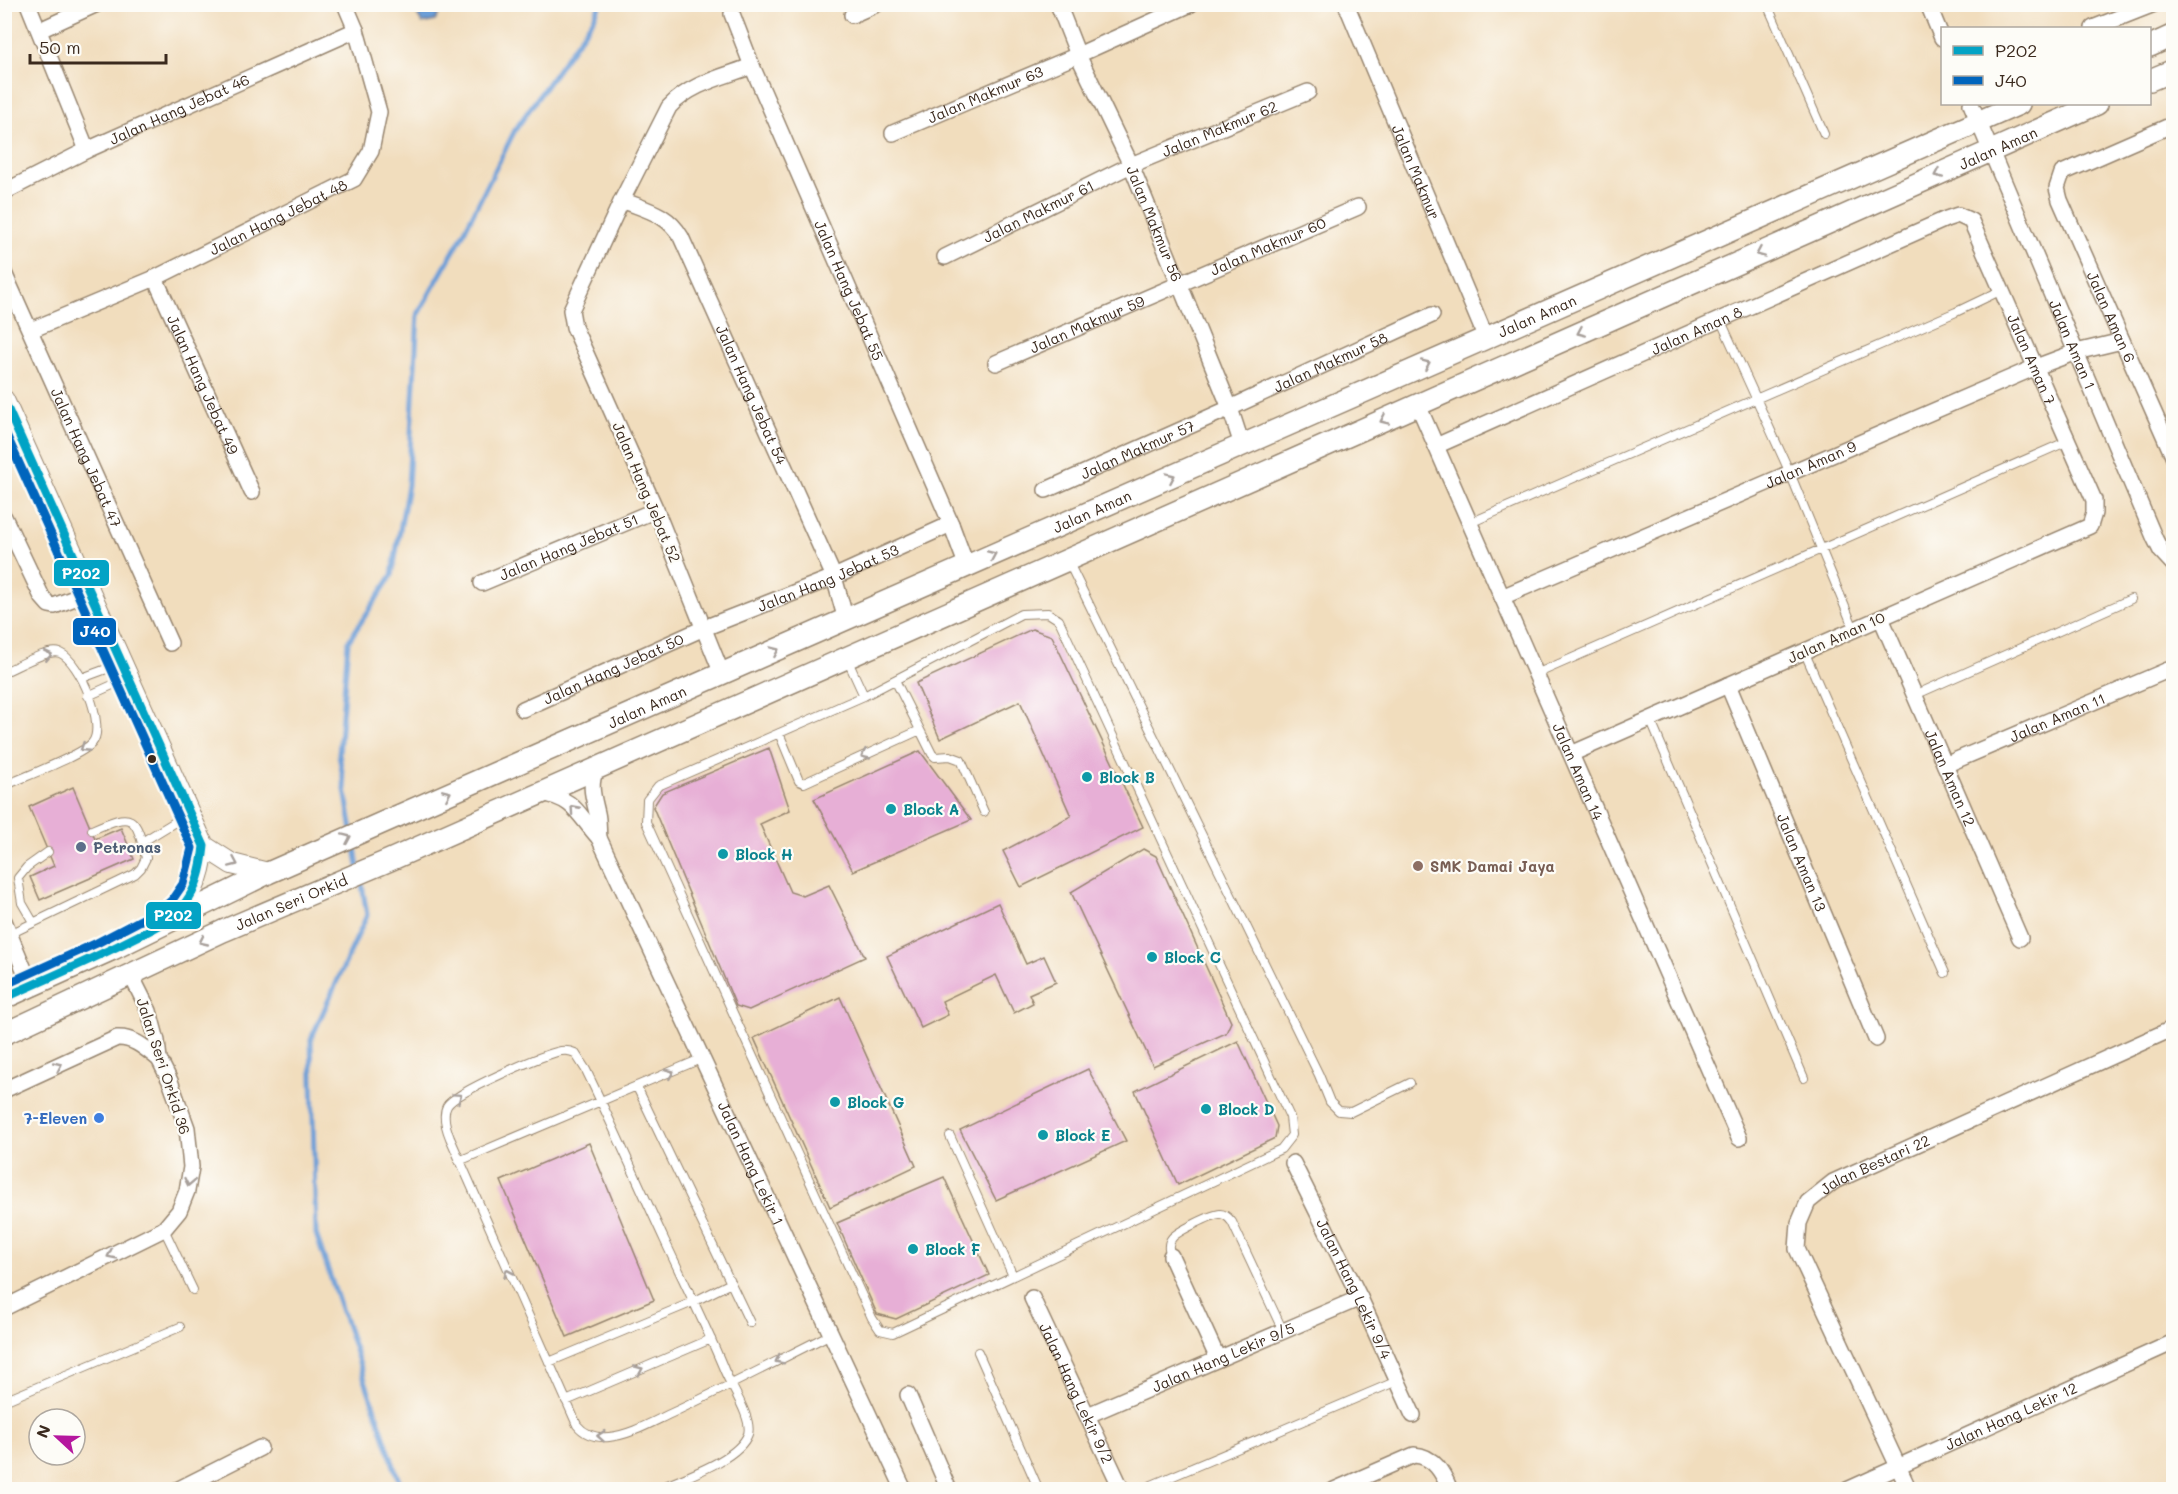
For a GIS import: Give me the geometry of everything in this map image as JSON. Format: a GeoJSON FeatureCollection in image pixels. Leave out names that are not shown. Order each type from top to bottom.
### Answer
{"type":"FeatureCollection","features":[{"type":"Feature","properties":{"kind":"main road"},"geometry":{"type":"LineString","coordinates":[[2151,46],[2174,35]]}},
{"type":"Feature","properties":{"kind":"main road"},"geometry":{"type":"LineString","coordinates":[[2151,80],[2174,70]]}},
{"type":"Feature","properties":{"kind":"main road","name":"Jalan Aman"},"geometry":{"type":"LineString","coordinates":[[168,920],[393,817],[1486,338],[1975,112],[2014,105]]}},
{"type":"Feature","properties":{"kind":"main road","name":"Jalan Aman"},"geometry":{"type":"LineString","coordinates":[[589,772],[2095,105]]}},
{"type":"Feature","properties":{"kind":"main road","name":"Jalan Seri Orkid"},"geometry":{"type":"LineString","coordinates":[[4,1034],[130,973],[589,772]]}},
{"type":"Feature","properties":{"kind":"main road"},"geometry":{"type":"LineString","coordinates":[[4,998],[113,949],[168,920]]}},
{"type":"Feature","properties":{"kind":"street"},"geometry":{"type":"LineString","coordinates":[[28,4],[87,150]]}},
{"type":"Feature","properties":{"kind":"street"},"geometry":{"type":"LineString","coordinates":[[40,30],[97,4]]}},
{"type":"Feature","properties":{"kind":"street","name":"Jalan Hang Jebat 48"},"geometry":{"type":"LineString","coordinates":[[31,330],[155,278],[354,179],[371,151],[379,112],[356,30],[345,4]]}},
{"type":"Feature","properties":{"kind":"street"},"geometry":{"type":"LineString","coordinates":[[852,15],[878,4]]}},
{"type":"Feature","properties":{"kind":"street","name":"Jalan Makmur 56"},"geometry":{"type":"LineString","coordinates":[[1058,4],[1078,55],[1131,165],[1230,408],[1242,445]]}},
{"type":"Feature","properties":{"kind":"street","name":"Jalan Makmur 63"},"geometry":{"type":"LineString","coordinates":[[893,133],[1078,55],[1191,4]]}},
{"type":"Feature","properties":{"kind":"street","name":"Jalan Makmur"},"geometry":{"type":"LineString","coordinates":[[1346,4],[1486,338]]}},
{"type":"Feature","properties":{"kind":"street"},"geometry":{"type":"LineString","coordinates":[[1928,4],[1941,36]]}},
{"type":"Feature","properties":{"kind":"street"},"geometry":{"type":"LineString","coordinates":[[2096,27],[2154,4]]}},
{"type":"Feature","properties":{"kind":"street","name":"Jalan Hang Jebat 55"},"geometry":{"type":"LineString","coordinates":[[732,14],[752,66],[951,524],[967,567]]}},
{"type":"Feature","properties":{"kind":"street","name":"Jalan Hang Jebat 46"},"geometry":{"type":"LineString","coordinates":[[4,192],[87,150],[356,30]]}},
{"type":"Feature","properties":{"kind":"street"},"geometry":{"type":"LineString","coordinates":[[622,200],[669,107],[678,97],[691,88],[752,66]]}},
{"type":"Feature","properties":{"kind":"street","name":"Jalan Makmur 62"},"geometry":{"type":"LineString","coordinates":[[1131,165],[1308,92]]}},
{"type":"Feature","properties":{"kind":"street","name":"Jalan Aman 1"},"geometry":{"type":"LineString","coordinates":[[1975,112],[2155,539],[2161,551],[2174,565]]}},
{"type":"Feature","properties":{"kind":"street","name":"Jalan Aman 6"},"geometry":{"type":"LineString","coordinates":[[2172,129],[2062,173],[2057,188],[2060,200],[2174,458]]}},
{"type":"Feature","properties":{"kind":"street","name":"Jalan Makmur 61"},"geometry":{"type":"LineString","coordinates":[[945,257],[1131,165]]}},
{"type":"Feature","properties":{"kind":"street","name":"Jalan Hang Jebat 52"},"geometry":{"type":"LineString","coordinates":[[622,200],[571,310],[574,327],[656,510],[722,674]]}},
{"type":"Feature","properties":{"kind":"street","name":"Jalan Hang Jebat 54"},"geometry":{"type":"LineString","coordinates":[[622,200],[666,218],[674,225],[834,577],[846,620]]}},
{"type":"Feature","properties":{"kind":"street","name":"Jalan Makmur 60"},"geometry":{"type":"LineString","coordinates":[[1178,284],[1358,207]]}},
{"type":"Feature","properties":{"kind":"street","name":"Jalan Aman 7"},"geometry":{"type":"LineString","coordinates":[[1958,215],[1971,221],[2094,500],[2094,513]]}},
{"type":"Feature","properties":{"kind":"street","name":"Jalan Aman 8"},"geometry":{"type":"LineString","coordinates":[[1436,446],[1958,215]]}},
{"type":"Feature","properties":{"kind":"street","name":"Jalan Hang Jebat 47"},"geometry":{"type":"LineString","coordinates":[[4,273],[170,643]]}},
{"type":"Feature","properties":{"kind":"street","name":"Jalan Hang Jebat 49"},"geometry":{"type":"LineString","coordinates":[[155,278],[252,492]]}},
{"type":"Feature","properties":{"kind":"street","name":"Jalan Makmur 59"},"geometry":{"type":"LineString","coordinates":[[996,363],[1178,284]]}},
{"type":"Feature","properties":{"kind":"street","name":"Jalan Makmur 58"},"geometry":{"type":"LineString","coordinates":[[1230,408],[1432,315]]}},
{"type":"Feature","properties":{"kind":"street","name":"Jalan Aman 9"},"geometry":{"type":"LineString","coordinates":[[1502,597],[2036,367],[2076,352],[2122,341]]}},
{"type":"Feature","properties":{"kind":"street"},"geometry":{"type":"LineString","coordinates":[[4,400],[204,846],[195,886],[186,902],[168,920]]}},
{"type":"Feature","properties":{"kind":"street","name":"Jalan Aman 14"},"geometry":{"type":"LineString","coordinates":[[1418,405],[1739,1138]]}},
{"type":"Feature","properties":{"kind":"street","name":"Jalan Makmur 57"},"geometry":{"type":"LineString","coordinates":[[1046,490],[1230,408]]}},
{"type":"Feature","properties":{"kind":"street","name":"Jalan Hang Jebat 51"},"geometry":{"type":"LineString","coordinates":[[482,583],[656,510]]}},
{"type":"Feature","properties":{"kind":"street","name":"Jalan Aman 10"},"geometry":{"type":"LineString","coordinates":[[1570,754],[2090,526],[2094,513]]}},
{"type":"Feature","properties":{"kind":"street"},"geometry":{"type":"LineString","coordinates":[[4,517],[42,597],[49,605],[54,606],[90,592]]}},
{"type":"Feature","properties":{"kind":"street","name":"Jalan Hang Jebat 53"},"geometry":{"type":"LineString","coordinates":[[704,628],[834,577],[951,524]]}},
{"type":"Feature","properties":{"kind":"street","name":"Jalan Aman 12"},"geometry":{"type":"LineString","coordinates":[[1881,618],[2020,938]]}},
{"type":"Feature","properties":{"kind":"street","name":"Jalan Hang Jebat 50"},"geometry":{"type":"LineString","coordinates":[[522,709],[704,628]]}},
{"type":"Feature","properties":{"kind":"street","name":"Jalan Aman 11"},"geometry":{"type":"LineString","coordinates":[[1945,765],[2168,670]]}},
{"type":"Feature","properties":{"kind":"street","name":"Jalan Aman 13"},"geometry":{"type":"LineString","coordinates":[[1728,685],[1876,1039]]}},
{"type":"Feature","properties":{"kind":"street","name":"Jalan Hang Lekir 1"},"geometry":{"type":"LineString","coordinates":[[589,772],[592,778],[591,789],[597,813],[599,838]]}},
{"type":"Feature","properties":{"kind":"street","name":"Jalan Hang Lekir 1"},"geometry":{"type":"LineString","coordinates":[[541,794],[557,796],[573,806],[599,838],[904,1490]]}},
{"type":"Feature","properties":{"kind":"street"},"geometry":{"type":"LineString","coordinates":[[204,846],[232,864],[268,873]]}},
{"type":"Feature","properties":{"kind":"street"},"geometry":{"type":"LineString","coordinates":[[6,930],[31,986]]}},
{"type":"Feature","properties":{"kind":"street","name":"Jalan Seri Orkid 36"},"geometry":{"type":"LineString","coordinates":[[4,1308],[164,1229],[179,1211],[187,1191],[191,1167],[187,1128],[170,1081],[159,1059],[149,1011],[130,973]]}},
{"type":"Feature","properties":{"kind":"street","name":"Jalan Bestari 22"},"geometry":{"type":"LineString","coordinates":[[1909,1490],[1797,1249],[1799,1223],[1808,1202],[1833,1182],[2174,1028]]}},
{"type":"Feature","properties":{"kind":"street"},"geometry":{"type":"LineString","coordinates":[[4,1090],[117,1038],[126,1038],[141,1044],[159,1059]]}},
{"type":"Feature","properties":{"kind":"street","name":"Jalan Hang Lekir 9/4"},"geometry":{"type":"LineString","coordinates":[[1293,1163],[1360,1298],[1413,1415]]}},
{"type":"Feature","properties":{"kind":"street"},"geometry":{"type":"LineString","coordinates":[[1171,1256],[1218,1359]]}},
{"type":"Feature","properties":{"kind":"street","name":"Jalan Seri Orkid 36"},"geometry":{"type":"LineString","coordinates":[[4,1295],[69,1275]]}},
{"type":"Feature","properties":{"kind":"street","name":"Jalan Hang Lekir 9/2"},"geometry":{"type":"LineString","coordinates":[[1032,1298],[1122,1490]]}},
{"type":"Feature","properties":{"kind":"street","name":"Jalan Hang Lekir 9/5"},"geometry":{"type":"LineString","coordinates":[[1088,1415],[1360,1298]]}},
{"type":"Feature","properties":{"kind":"street","name":"Jalan Hang Lekir 12"},"geometry":{"type":"LineString","coordinates":[[1847,1490],[2174,1342]]}},
{"type":"Feature","properties":{"kind":"street"},"geometry":{"type":"LineString","coordinates":[[908,1395],[949,1490]]}},
{"type":"Feature","properties":{"kind":"street"},"geometry":{"type":"LineString","coordinates":[[177,1490],[260,1448]]}},
{"type":"Feature","properties":{"kind":"street"},"geometry":{"type":"LineString","coordinates":[[1334,1490],[1414,1455],[1424,1456],[1443,1474],[1450,1490]]}},
{"type":"Feature","properties":{"kind":"lane"},"geometry":{"type":"LineString","coordinates":[[1767,4],[1824,134]]}},
{"type":"Feature","properties":{"kind":"lane"},"geometry":{"type":"LineString","coordinates":[[1470,523],[2002,290]]}},
{"type":"Feature","properties":{"kind":"lane"},"geometry":{"type":"LineString","coordinates":[[1720,319],[1790,473],[1854,629]]}},
{"type":"Feature","properties":{"kind":"lane"},"geometry":{"type":"LineString","coordinates":[[1536,674],[2068,441]]}},
{"type":"Feature","properties":{"kind":"lane"},"geometry":{"type":"LineString","coordinates":[[1068,560],[1319,1075],[1330,1102],[1339,1112],[1351,1112],[1410,1083]]}},
{"type":"Feature","properties":{"kind":"lane"},"geometry":{"type":"LineString","coordinates":[[1915,695],[2131,599]]}},
{"type":"Feature","properties":{"kind":"lane"},"geometry":{"type":"LineString","coordinates":[[1048,613],[1059,620],[1290,1117],[1292,1135],[1281,1149],[893,1333],[880,1330],[872,1318],[646,822],[647,800],[658,786],[864,696],[1021,614],[1048,613]]}},
{"type":"Feature","properties":{"kind":"lane"},"geometry":{"type":"LineString","coordinates":[[1804,651],[1946,973]]}},
{"type":"Feature","properties":{"kind":"lane"},"geometry":{"type":"LineString","coordinates":[[4,672],[51,652],[60,653],[72,661],[82,678],[96,720],[97,731],[93,742],[79,752],[4,786]]}},
{"type":"Feature","properties":{"kind":"lane"},"geometry":{"type":"LineString","coordinates":[[847,658],[864,696]]}},
{"type":"Feature","properties":{"kind":"lane"},"geometry":{"type":"LineString","coordinates":[[82,678],[125,670]]}},
{"type":"Feature","properties":{"kind":"lane"},"geometry":{"type":"LineString","coordinates":[[88,696],[125,670]]}},
{"type":"Feature","properties":{"kind":"lane"},"geometry":{"type":"LineString","coordinates":[[895,680],[918,731],[935,758],[950,756],[961,760],[984,812]]}},
{"type":"Feature","properties":{"kind":"lane"},"geometry":{"type":"LineString","coordinates":[[1650,719],[1804,1078]]}},
{"type":"Feature","properties":{"kind":"lane"},"geometry":{"type":"LineString","coordinates":[[778,733],[799,781],[804,783],[918,731]]}},
{"type":"Feature","properties":{"kind":"lane"},"geometry":{"type":"LineString","coordinates":[[142,842],[189,813]]}},
{"type":"Feature","properties":{"kind":"lane"},"geometry":{"type":"LineString","coordinates":[[6,930],[33,922],[135,874],[141,868],[146,858],[136,824],[130,819],[122,819],[92,830]]}},
{"type":"Feature","properties":{"kind":"lane"},"geometry":{"type":"LineString","coordinates":[[33,922],[22,903],[18,878],[27,867],[48,852]]}},
{"type":"Feature","properties":{"kind":"lane"},"geometry":{"type":"LineString","coordinates":[[656,1490],[723,1459],[742,1445],[748,1434],[747,1418],[730,1385],[601,1101],[575,1053],[561,1051],[468,1090],[451,1101],[446,1108],[446,1127],[459,1161],[566,1401],[582,1431],[591,1436],[610,1437],[636,1429],[730,1385],[831,1334]]}},
{"type":"Feature","properties":{"kind":"lane"},"geometry":{"type":"LineString","coordinates":[[459,1161],[703,1058]]}},
{"type":"Feature","properties":{"kind":"lane"},"geometry":{"type":"LineString","coordinates":[[637,1087],[750,1323]]}},
{"type":"Feature","properties":{"kind":"lane"},"geometry":{"type":"LineString","coordinates":[[950,1136],[1013,1276]]}},
{"type":"Feature","properties":{"kind":"lane"},"geometry":{"type":"LineString","coordinates":[[1171,1256],[1168,1246],[1170,1239],[1176,1234],[1213,1216],[1220,1214],[1227,1216],[1232,1222],[1283,1331]]}},
{"type":"Feature","properties":{"kind":"lane"},"geometry":{"type":"LineString","coordinates":[[164,1229],[193,1290]]}},
{"type":"Feature","properties":{"kind":"lane"},"geometry":{"type":"LineString","coordinates":[[549,1362],[693,1302],[731,1283]]}},
{"type":"Feature","properties":{"kind":"lane"},"geometry":{"type":"LineString","coordinates":[[4,1401],[180,1327]]}},
{"type":"Feature","properties":{"kind":"lane"},"geometry":{"type":"LineString","coordinates":[[566,1401],[711,1339]]}},
{"type":"Feature","properties":{"kind":"lane"},"geometry":{"type":"LineString","coordinates":[[978,1352],[1039,1490]]}},
{"type":"Feature","properties":{"kind":"lane"},"geometry":{"type":"LineString","coordinates":[[1140,1490],[1397,1381]]}},
{"type":"Feature","properties":{"kind":"water"},"geometry":{"type":"Polygon","coordinates":[[[413,4],[444,5],[435,21],[422,24],[413,4]]]}},
{"type":"Feature","properties":{"kind":"building","name":"Block B"},"geometry":{"type":"Polygon","coordinates":[[[1032,629],[1052,636],[1143,827],[1021,887],[1003,851],[1071,816],[1020,701],[940,739],[916,683],[1032,629]]]}},
{"type":"Feature","properties":{"kind":"building","name":"Block H"},"geometry":{"type":"Polygon","coordinates":[[[769,748],[790,810],[760,824],[790,892],[803,896],[829,885],[865,957],[749,1010],[736,1006],[653,807],[662,793],[769,748]]]}},
{"type":"Feature","properties":{"kind":"building","name":"Block A"},"geometry":{"type":"Polygon","coordinates":[[[920,751],[971,820],[853,871],[814,799],[920,751]]]}},
{"type":"Feature","properties":{"kind":"building"},"geometry":{"type":"Polygon","coordinates":[[[73,787],[95,839],[121,828],[134,859],[40,900],[30,877],[54,866],[29,807],[73,787]]]}},
{"type":"Feature","properties":{"kind":"building","name":"Block C"},"geometry":{"type":"Polygon","coordinates":[[[1143,849],[1156,856],[1231,1022],[1226,1033],[1153,1066],[1071,892],[1143,849]]]}},
{"type":"Feature","properties":{"kind":"building"},"geometry":{"type":"Polygon","coordinates":[[[998,903],[1026,964],[1044,956],[1056,982],[1029,994],[1033,1003],[1014,1013],[996,975],[942,1001],[948,1015],[921,1028],[887,956],[998,903]]]}},
{"type":"Feature","properties":{"kind":"building","name":"Block G"},"geometry":{"type":"Polygon","coordinates":[[[840,997],[916,1166],[830,1207],[754,1038],[840,997]]]}},
{"type":"Feature","properties":{"kind":"building","name":"Block D"},"geometry":{"type":"Polygon","coordinates":[[[1238,1041],[1277,1126],[1275,1138],[1178,1185],[1135,1091],[1238,1041]]]}},
{"type":"Feature","properties":{"kind":"building","name":"Block E"},"geometry":{"type":"Polygon","coordinates":[[[1088,1069],[1126,1141],[996,1200],[960,1130],[1088,1069]]]}},
{"type":"Feature","properties":{"kind":"building"},"geometry":{"type":"Polygon","coordinates":[[[589,1143],[654,1300],[567,1337],[501,1181],[589,1143]]]}},
{"type":"Feature","properties":{"kind":"building","name":"Block F"},"geometry":{"type":"Polygon","coordinates":[[[944,1177],[989,1275],[896,1319],[877,1314],[837,1223],[944,1177]]]}},
{"type":"Feature","properties":{"kind":"waterway"},"geometry":{"type":"LineString","coordinates":[[352,831],[339,754],[348,642],[392,575],[408,485],[418,314],[460,240],[515,130],[594,18],[600,4]]}},
{"type":"Feature","properties":{"kind":"waterway"},"geometry":{"type":"LineString","coordinates":[[354,840],[358,867]]}},
{"type":"Feature","properties":{"kind":"waterway"},"geometry":{"type":"LineString","coordinates":[[361,879],[367,915],[311,1039],[316,1234],[402,1490]]}},
{"type":"Feature","properties":{"kind":"transit line","name":"P202"},"geometry":{"type":"LineString","coordinates":[[4,401],[204,846],[201,868],[194,889],[180,909],[167,920],[99,955],[4,998]]}},
{"type":"Feature","properties":{"kind":"transit line","name":"J40"},"geometry":{"type":"LineString","coordinates":[[4,430],[192,848],[183,884],[172,900],[162,909],[97,943],[4,985]]}},
{"type":"Feature","properties":{"kind":"place","name":"Block B"},"geometry":{"type":"Point","coordinates":[1087,777]}},
{"type":"Feature","properties":{"kind":"place","name":"Block A"},"geometry":{"type":"Point","coordinates":[891,809]}},
{"type":"Feature","properties":{"kind":"place","name":"Petronas"},"geometry":{"type":"Point","coordinates":[81,847]}},
{"type":"Feature","properties":{"kind":"place","name":"Block H"},"geometry":{"type":"Point","coordinates":[723,854]}},
{"type":"Feature","properties":{"kind":"place","name":"SMK Damai Jaya"},"geometry":{"type":"Point","coordinates":[1418,866]}},
{"type":"Feature","properties":{"kind":"place","name":"Block C"},"geometry":{"type":"Point","coordinates":[1152,957]}},
{"type":"Feature","properties":{"kind":"place","name":"Block G"},"geometry":{"type":"Point","coordinates":[835,1102]}},
{"type":"Feature","properties":{"kind":"place","name":"Block D"},"geometry":{"type":"Point","coordinates":[1206,1109]}},
{"type":"Feature","properties":{"kind":"place","name":"7-Eleven"},"geometry":{"type":"Point","coordinates":[99,1118]}},
{"type":"Feature","properties":{"kind":"place","name":"Block E"},"geometry":{"type":"Point","coordinates":[1043,1135]}},
{"type":"Feature","properties":{"kind":"place","name":"Block F"},"geometry":{"type":"Point","coordinates":[913,1249]}}]}
